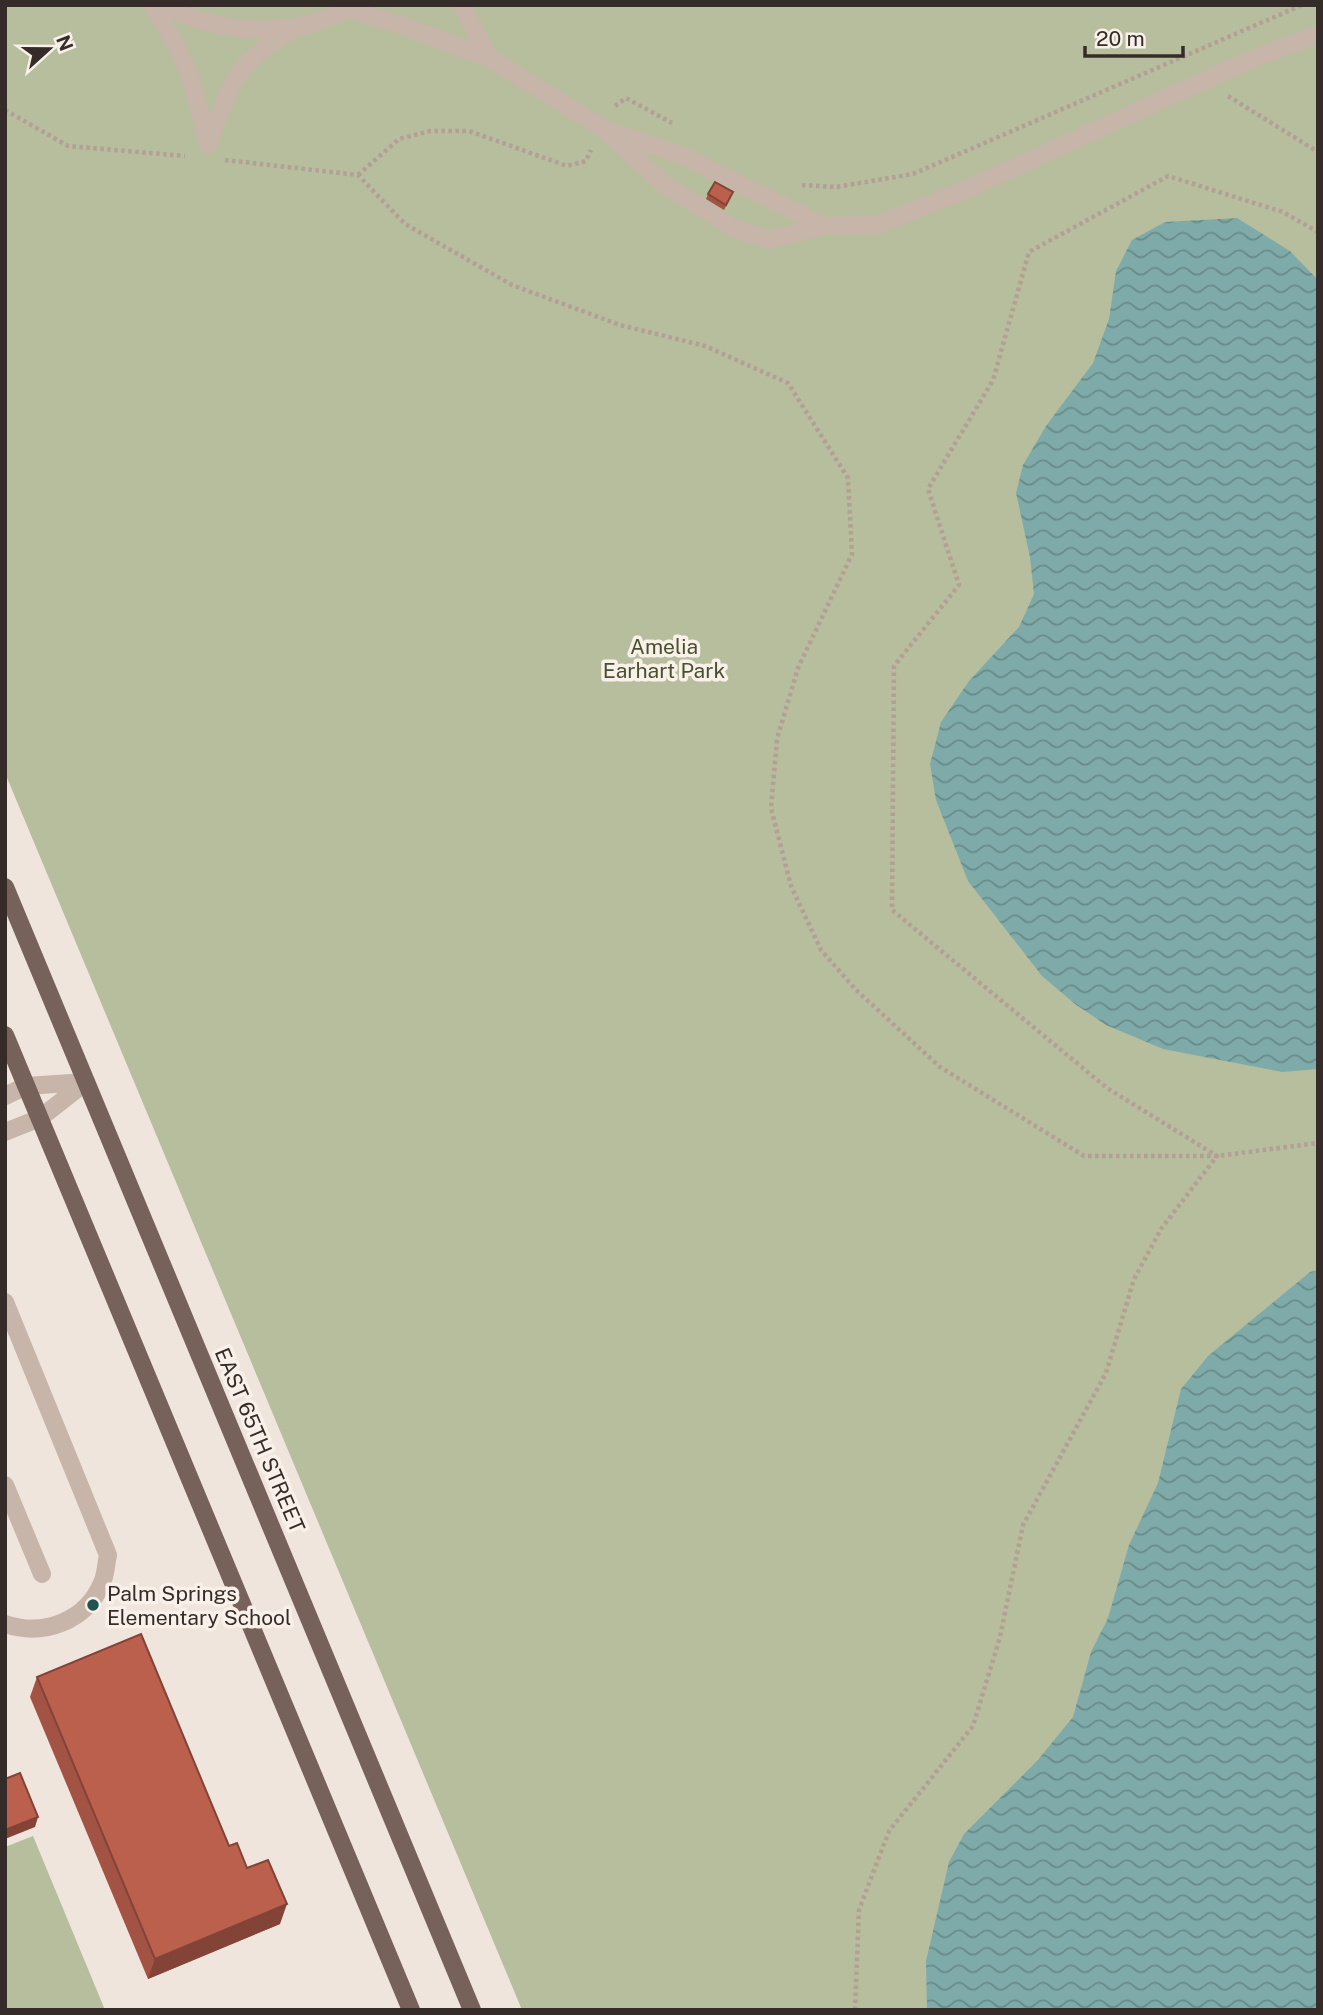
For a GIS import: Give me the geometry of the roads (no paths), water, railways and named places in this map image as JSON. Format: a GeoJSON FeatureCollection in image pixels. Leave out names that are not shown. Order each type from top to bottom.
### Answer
{"type":"FeatureCollection","features":[{"type":"Feature","properties":{"kind":"main road","name":"EAST 65TH STREET"},"geometry":{"type":"LineString","coordinates":[[5,887],[472,2010]]}},
{"type":"Feature","properties":{"kind":"main road"},"geometry":{"type":"LineString","coordinates":[[5,1035],[411,2010]]}},
{"type":"Feature","properties":{"kind":"street"},"geometry":{"type":"LineString","coordinates":[[152,5],[174,41],[190,76],[208,145],[226,99],[244,67],[268,46],[298,26]]}},
{"type":"Feature","properties":{"kind":"street"},"geometry":{"type":"LineString","coordinates":[[163,5],[182,15],[220,27],[259,30],[298,26],[351,7],[489,58],[603,128],[665,185],[733,228],[770,240],[824,226],[876,225],[965,190],[1254,58],[1318,35]]}},
{"type":"Feature","properties":{"kind":"street"},"geometry":{"type":"LineString","coordinates":[[462,5],[489,58]]}},
{"type":"Feature","properties":{"kind":"street"},"geometry":{"type":"LineString","coordinates":[[603,128],[683,156],[824,226]]}},
{"type":"Feature","properties":{"kind":"street"},"geometry":{"type":"LineString","coordinates":[[5,1096],[26,1086],[86,1082]]}},
{"type":"Feature","properties":{"kind":"street"},"geometry":{"type":"LineString","coordinates":[[5,1132],[40,1118],[86,1082]]}},
{"type":"Feature","properties":{"kind":"street"},"geometry":{"type":"LineString","coordinates":[[5,1302],[108,1555],[103,1581],[90,1603],[71,1620],[46,1629],[20,1629],[5,1623]]}},
{"type":"Feature","properties":{"kind":"street"},"geometry":{"type":"LineString","coordinates":[[5,1485],[42,1573]]}},
{"type":"Feature","properties":{"kind":"water"},"geometry":{"type":"Polygon","coordinates":[[[1237,218],[1290,251],[1318,280],[1318,1069],[1282,1072],[1163,1049],[1106,1025],[1075,1004],[1042,976],[968,881],[936,800],[930,764],[941,722],[969,681],[1019,627],[1034,594],[1030,557],[1016,493],[1023,465],[1046,426],[1093,363],[1109,319],[1116,271],[1132,240],[1165,222],[1237,218]]]}},
{"type":"Feature","properties":{"kind":"water"},"geometry":{"type":"Polygon","coordinates":[[[1318,1270],[1318,2010],[927,2010],[926,1961],[949,1862],[964,1834],[1037,1761],[1073,1717],[1091,1652],[1108,1618],[1129,1545],[1158,1483],[1181,1389],[1208,1356],[1310,1272],[1318,1270]]]}},
{"type":"Feature","properties":{"kind":"place","name":"Palm Springs Elementary School"},"geometry":{"type":"Point","coordinates":[93,1605]}},
{"type":"Feature","properties":{"kind":"park label","name":"Amelia Earhart Park"},"geometry":{"type":"Point","coordinates":[664,658]}}]}
